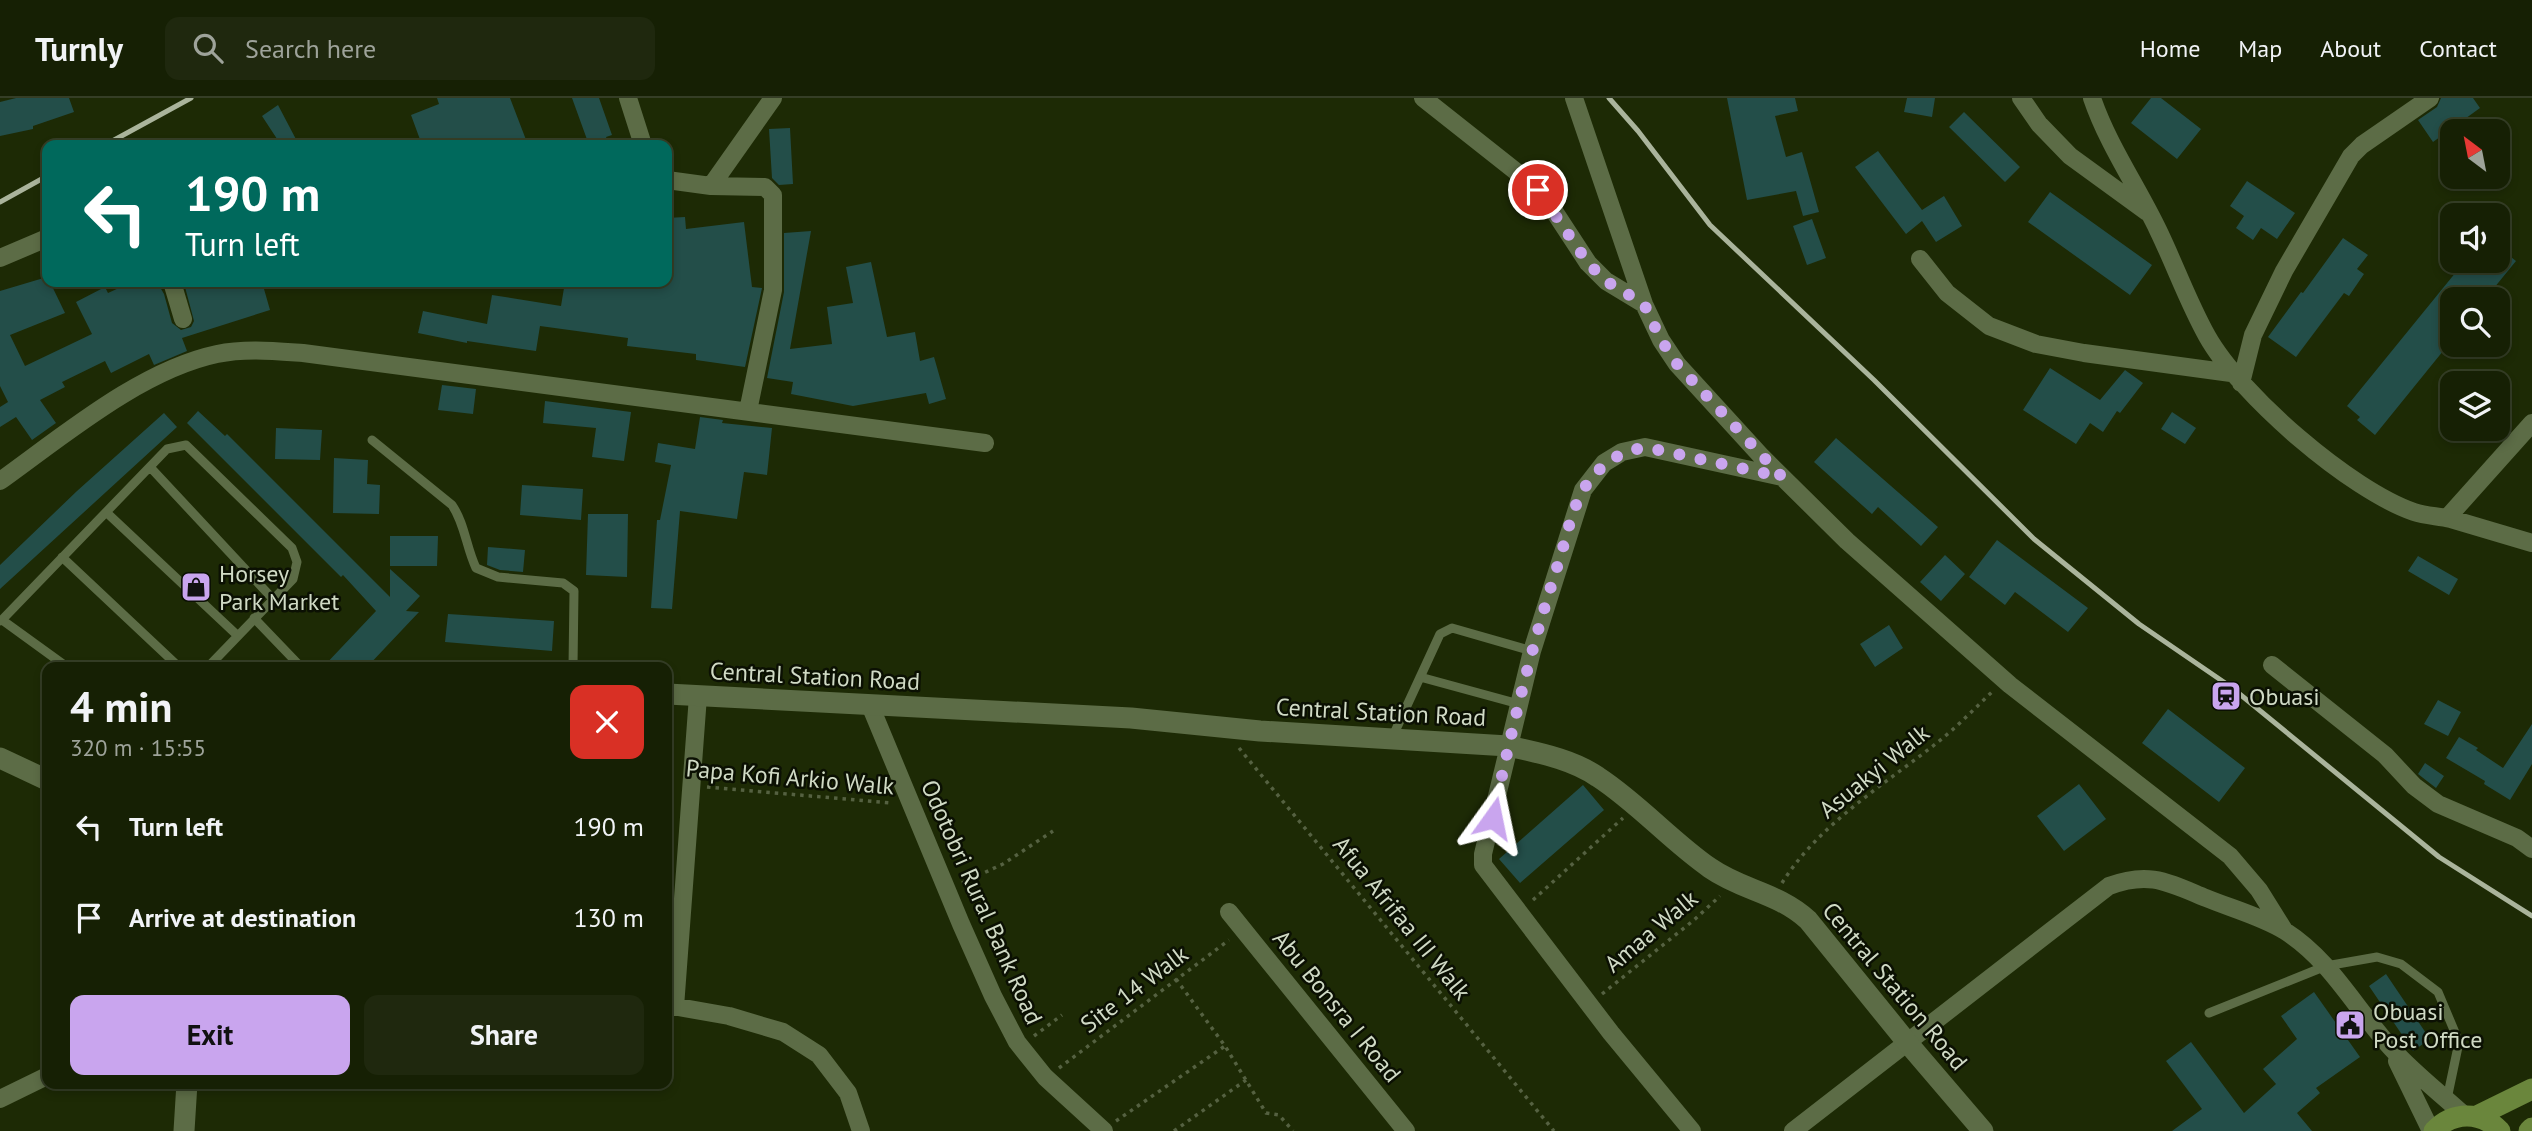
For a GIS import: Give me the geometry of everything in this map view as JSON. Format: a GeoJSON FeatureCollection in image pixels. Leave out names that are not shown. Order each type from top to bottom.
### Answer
{"type":"FeatureCollection","features":[{"type":"Feature","properties":{"kind":"main road"},"geometry":{"type":"LineString","coordinates":[[2433,1131],[2452,1118],[2471,1115],[2532,1089]]}},
{"type":"Feature","properties":{"kind":"main road"},"geometry":{"type":"LineString","coordinates":[[2471,1115],[2489,1121],[2500,1131]]}},
{"type":"Feature","properties":{"kind":"street"},"geometry":{"type":"LineString","coordinates":[[628,98],[641,140]]}},
{"type":"Feature","properties":{"kind":"street"},"geometry":{"type":"LineString","coordinates":[[711,186],[773,98]]}},
{"type":"Feature","properties":{"kind":"street"},"geometry":{"type":"LineString","coordinates":[[1423,98],[1523,177],[1552,208],[1588,263],[1606,281],[1644,304]]}},
{"type":"Feature","properties":{"kind":"street"},"geometry":{"type":"LineString","coordinates":[[1574,98],[1644,304],[1661,340],[1677,364],[1782,477],[1847,541],[2005,680],[2230,856],[2259,890],[2284,930],[2337,977],[2391,1049],[2446,1099],[2471,1115]]}},
{"type":"Feature","properties":{"kind":"street"},"geometry":{"type":"LineString","coordinates":[[2021,98],[2039,124],[2070,156],[2151,215]]}},
{"type":"Feature","properties":{"kind":"street"},"geometry":{"type":"LineString","coordinates":[[2092,98],[2101,123],[2151,215],[2207,337],[2236,378],[2304,441],[2349,476],[2390,500],[2415,512],[2447,518],[2532,543]]}},
{"type":"Feature","properties":{"kind":"street"},"geometry":{"type":"LineString","coordinates":[[2236,378],[2284,271],[2351,156],[2362,145],[2430,98]]}},
{"type":"Feature","properties":{"kind":"street"},"geometry":{"type":"LineString","coordinates":[[672,181],[711,186],[765,187],[773,195],[773,290],[748,411]]}},
{"type":"Feature","properties":{"kind":"street"},"geometry":{"type":"LineString","coordinates":[[0,258],[42,240]]}},
{"type":"Feature","properties":{"kind":"street"},"geometry":{"type":"LineString","coordinates":[[1920,259],[1947,293],[1989,326],[2036,344],[2236,378]]}},
{"type":"Feature","properties":{"kind":"street"},"geometry":{"type":"LineString","coordinates":[[173,287],[183,319]]}},
{"type":"Feature","properties":{"kind":"street"},"geometry":{"type":"LineString","coordinates":[[0,481],[142,382],[217,354],[253,351],[303,353],[985,443]]}},
{"type":"Feature","properties":{"kind":"street"},"geometry":{"type":"LineString","coordinates":[[2447,518],[2532,423]]}},
{"type":"Feature","properties":{"kind":"street"},"geometry":{"type":"LineString","coordinates":[[1692,1131],[1483,865],[1483,854],[1488,843],[1532,650],[1583,490],[1604,463],[1622,452],[1645,447],[1782,477]]}},
{"type":"Feature","properties":{"kind":"street"},"geometry":{"type":"LineString","coordinates":[[2272,665],[2385,755],[2414,786],[2438,804],[2517,838],[2532,849]]}},
{"type":"Feature","properties":{"kind":"street","name":"Central Station Road"},"geometry":{"type":"LineString","coordinates":[[672,694],[1131,718],[1222,727],[1508,746],[1543,754],[1573,764],[1598,777],[1710,868],[1734,883],[1774,896],[1794,908],[1808,920],[1983,1131]]}},
{"type":"Feature","properties":{"kind":"street"},"geometry":{"type":"LineString","coordinates":[[672,996],[698,696]]}},
{"type":"Feature","properties":{"kind":"street","name":"Odotobri Rural Bank Road"},"geometry":{"type":"LineString","coordinates":[[870,705],[993,996],[1021,1046],[1046,1077],[1103,1130]]}},
{"type":"Feature","properties":{"kind":"street"},"geometry":{"type":"LineString","coordinates":[[0,758],[42,778]]}},
{"type":"Feature","properties":{"kind":"street"},"geometry":{"type":"LineString","coordinates":[[1793,1131],[1906,1041],[2109,887],[2129,879],[2148,878],[2186,890],[2284,930]]}},
{"type":"Feature","properties":{"kind":"street","name":"Abu Bonsra I Road"},"geometry":{"type":"LineString","coordinates":[[1229,912],[1406,1131]]}},
{"type":"Feature","properties":{"kind":"street"},"geometry":{"type":"LineString","coordinates":[[672,1006],[729,1016],[783,1031],[819,1055],[848,1093],[861,1131]]}},
{"type":"Feature","properties":{"kind":"street"},"geometry":{"type":"LineString","coordinates":[[2391,1049],[2433,1131]]}},
{"type":"Feature","properties":{"kind":"street"},"geometry":{"type":"LineString","coordinates":[[0,1099],[42,1078]]}},
{"type":"Feature","properties":{"kind":"street"},"geometry":{"type":"LineString","coordinates":[[184,1131],[187,1089]]}},
{"type":"Feature","properties":{"kind":"lane"},"geometry":{"type":"LineString","coordinates":[[372,440],[452,505],[460,516],[470,557],[476,568],[498,577],[563,583],[574,591],[573,662]]}},
{"type":"Feature","properties":{"kind":"lane"},"geometry":{"type":"LineString","coordinates":[[60,662],[1,621],[167,449],[186,445],[292,548],[297,562],[293,579],[215,662]]}},
{"type":"Feature","properties":{"kind":"lane"},"geometry":{"type":"LineString","coordinates":[[150,467],[273,599]]}},
{"type":"Feature","properties":{"kind":"lane"},"geometry":{"type":"LineString","coordinates":[[106,512],[238,636]]}},
{"type":"Feature","properties":{"kind":"lane"},"geometry":{"type":"LineString","coordinates":[[62,557],[174,662]]}},
{"type":"Feature","properties":{"kind":"lane"},"geometry":{"type":"LineString","coordinates":[[254,618],[296,662]]}},
{"type":"Feature","properties":{"kind":"lane"},"geometry":{"type":"LineString","coordinates":[[1392,739],[1440,634],[1452,628],[1532,650]]}},
{"type":"Feature","properties":{"kind":"lane"},"geometry":{"type":"LineString","coordinates":[[1420,677],[1518,704]]}},
{"type":"Feature","properties":{"kind":"lane"},"geometry":{"type":"LineString","coordinates":[[2209,1013],[2326,966],[2377,957],[2401,964],[2438,992],[2459,1042],[2446,1099]]}},
{"type":"Feature","properties":{"kind":"path","name":"Asuakyi Walk"},"geometry":{"type":"LineString","coordinates":[[1774,896],[1794,863],[1841,818],[1940,741],[2005,680]]}},
{"type":"Feature","properties":{"kind":"path","name":"Afua Afrifaa III Walk"},"geometry":{"type":"LineString","coordinates":[[1222,727],[1554,1131]]}},
{"type":"Feature","properties":{"kind":"path","name":"Papa Kofi Arkio Walk"},"geometry":{"type":"LineString","coordinates":[[692,786],[911,805]]}},
{"type":"Feature","properties":{"kind":"path"},"geometry":{"type":"LineString","coordinates":[[1520,912],[1589,852],[1635,807]]}},
{"type":"Feature","properties":{"kind":"path"},"geometry":{"type":"LineString","coordinates":[[947,888],[1003,864],[1053,831]]}},
{"type":"Feature","properties":{"kind":"path","name":"Amaa Walk"},"geometry":{"type":"LineString","coordinates":[[1590,1004],[1694,920],[1734,883]]}},
{"type":"Feature","properties":{"kind":"path","name":"Site 14 Walk"},"geometry":{"type":"LineString","coordinates":[[1046,1077],[1221,944],[1245,932]]}},
{"type":"Feature","properties":{"kind":"path"},"geometry":{"type":"LineString","coordinates":[[1176,979],[1225,1046],[1266,1113],[1279,1115],[1293,1131]]}},
{"type":"Feature","properties":{"kind":"path"},"geometry":{"type":"LineString","coordinates":[[1021,1046],[1062,1015]]}},
{"type":"Feature","properties":{"kind":"path"},"geometry":{"type":"LineString","coordinates":[[1103,1130],[1225,1046]]}},
{"type":"Feature","properties":{"kind":"path"},"geometry":{"type":"LineString","coordinates":[[1174,1131],[1246,1080]]}},
{"type":"Feature","properties":{"kind":"building"},"geometry":{"type":"Polygon","coordinates":[[[16,98],[69,98],[74,112],[33,126],[33,129],[0,136],[0,102],[16,98]]]}},
{"type":"Feature","properties":{"kind":"building"},"geometry":{"type":"Polygon","coordinates":[[[437,98],[510,98],[526,140],[420,140],[411,115],[439,104],[437,98]]]}},
{"type":"Feature","properties":{"kind":"building"},"geometry":{"type":"Polygon","coordinates":[[[572,98],[599,98],[612,135],[606,137],[607,140],[587,140],[572,98]]]}},
{"type":"Feature","properties":{"kind":"building"},"geometry":{"type":"Polygon","coordinates":[[[1727,98],[1795,98],[1798,111],[1775,116],[1786,157],[1802,152],[1819,212],[1803,216],[1796,191],[1747,200],[1727,98]]]}},
{"type":"Feature","properties":{"kind":"building"},"geometry":{"type":"Polygon","coordinates":[[[1907,98],[1935,98],[1932,117],[1904,112],[1907,98]]]}},
{"type":"Feature","properties":{"kind":"building"},"geometry":{"type":"Polygon","coordinates":[[[2151,98],[2161,98],[2201,129],[2177,159],[2131,123],[2151,98]]]}},
{"type":"Feature","properties":{"kind":"building"},"geometry":{"type":"Polygon","coordinates":[[[2441,98],[2473,98],[2480,108],[2465,119],[2440,119],[2440,137],[2433,142],[2418,120],[2437,107],[2441,98]]]}},
{"type":"Feature","properties":{"kind":"building"},"geometry":{"type":"Polygon","coordinates":[[[278,105],[296,140],[278,140],[262,116],[278,105]]]}},
{"type":"Feature","properties":{"kind":"building"},"geometry":{"type":"Polygon","coordinates":[[[1964,112],[2020,167],[2005,182],[1949,127],[1964,112]]]}},
{"type":"Feature","properties":{"kind":"building"},"geometry":{"type":"Polygon","coordinates":[[[790,128],[793,184],[779,185],[772,178],[769,129],[790,128]]]}},
{"type":"Feature","properties":{"kind":"building"},"geometry":{"type":"Polygon","coordinates":[[[1878,151],[1922,210],[1944,196],[1962,226],[1936,242],[1922,221],[1906,234],[1855,167],[1878,151]]]}},
{"type":"Feature","properties":{"kind":"building"},"geometry":{"type":"Polygon","coordinates":[[[2247,181],[2295,213],[2277,239],[2261,228],[2253,240],[2236,228],[2244,216],[2230,206],[2247,181]]]}},
{"type":"Feature","properties":{"kind":"building"},"geometry":{"type":"Polygon","coordinates":[[[2050,192],[2152,265],[2130,295],[2028,222],[2050,192]]]}},
{"type":"Feature","properties":{"kind":"building"},"geometry":{"type":"Polygon","coordinates":[[[685,217],[686,229],[744,222],[752,287],[762,288],[745,367],[696,360],[696,354],[627,346],[628,338],[540,326],[536,351],[467,343],[418,333],[423,311],[487,324],[492,295],[561,306],[564,287],[672,287],[672,218],[685,217]]]}},
{"type":"Feature","properties":{"kind":"building"},"geometry":{"type":"Polygon","coordinates":[[[1812,219],[1826,258],[1807,265],[1793,226],[1812,219]]]}},
{"type":"Feature","properties":{"kind":"building"},"geometry":{"type":"Polygon","coordinates":[[[811,231],[790,349],[832,344],[827,307],[853,303],[846,267],[871,262],[887,337],[915,332],[920,361],[934,357],[946,399],[929,404],[926,393],[853,406],[791,394],[793,382],[767,378],[784,292],[784,233],[811,231]]]}},
{"type":"Feature","properties":{"kind":"building"},"geometry":{"type":"Polygon","coordinates":[[[2343,238],[2368,255],[2357,269],[2364,274],[2349,296],[2344,293],[2296,357],[2268,337],[2343,238]]]}},
{"type":"Feature","properties":{"kind":"building"},"geometry":{"type":"Polygon","coordinates":[[[2510,256],[2516,261],[2510,268],[2510,256]]]}},
{"type":"Feature","properties":{"kind":"building"},"geometry":{"type":"Polygon","coordinates":[[[2455,273],[2506,273],[2495,287],[2444,287],[2455,273]]]}},
{"type":"Feature","properties":{"kind":"building"},"geometry":{"type":"Polygon","coordinates":[[[42,278],[42,287],[52,287],[65,313],[10,335],[25,366],[92,334],[76,302],[105,287],[108,293],[121,287],[160,287],[172,323],[181,330],[191,327],[194,321],[185,287],[263,287],[270,310],[182,338],[187,351],[154,365],[149,354],[111,373],[105,361],[62,382],[65,387],[40,400],[56,423],[32,440],[16,417],[0,427],[0,407],[8,402],[0,386],[0,291],[42,278]]]}},
{"type":"Feature","properties":{"kind":"building"},"geometry":{"type":"Polygon","coordinates":[[[2440,292],[2440,355],[2375,435],[2357,420],[2360,417],[2347,406],[2440,292]]]}},
{"type":"Feature","properties":{"kind":"building"},"geometry":{"type":"Polygon","coordinates":[[[2050,368],[2100,400],[2125,370],[2143,383],[2120,413],[2117,411],[2103,432],[2090,423],[2076,444],[2023,410],[2050,368]]]}},
{"type":"Feature","properties":{"kind":"building"},"geometry":{"type":"Polygon","coordinates":[[[442,385],[476,389],[473,414],[438,410],[442,385]]]}},
{"type":"Feature","properties":{"kind":"building"},"geometry":{"type":"Polygon","coordinates":[[[545,401],[631,412],[624,461],[592,457],[596,428],[543,423],[545,401]]]}},
{"type":"Feature","properties":{"kind":"building"},"geometry":{"type":"Polygon","coordinates":[[[198,411],[225,436],[227,434],[390,597],[390,569],[420,596],[406,611],[419,612],[372,662],[328,662],[376,611],[343,575],[341,577],[187,423],[198,411]]]}},
{"type":"Feature","properties":{"kind":"building"},"geometry":{"type":"Polygon","coordinates":[[[2172,412],[2196,428],[2185,444],[2161,429],[2172,412]]]}},
{"type":"Feature","properties":{"kind":"building"},"geometry":{"type":"Polygon","coordinates":[[[164,413],[177,427],[0,589],[0,565],[164,413]]]}},
{"type":"Feature","properties":{"kind":"building"},"geometry":{"type":"Polygon","coordinates":[[[700,417],[723,420],[722,423],[772,428],[767,475],[744,472],[737,519],[680,511],[672,609],[651,608],[657,520],[660,520],[671,465],[655,462],[658,443],[695,449],[700,417]]]}},
{"type":"Feature","properties":{"kind":"building"},"geometry":{"type":"Polygon","coordinates":[[[276,428],[322,430],[320,460],[275,459],[276,428]]]}},
{"type":"Feature","properties":{"kind":"building"},"geometry":{"type":"Polygon","coordinates":[[[1836,438],[1938,527],[1921,546],[1878,507],[1872,514],[1814,462],[1836,438]]]}},
{"type":"Feature","properties":{"kind":"building"},"geometry":{"type":"Polygon","coordinates":[[[334,458],[368,460],[367,484],[380,485],[379,514],[333,513],[334,458]]]}},
{"type":"Feature","properties":{"kind":"building"},"geometry":{"type":"Polygon","coordinates":[[[522,485],[583,489],[581,520],[520,515],[522,485]]]}},
{"type":"Feature","properties":{"kind":"building"},"geometry":{"type":"Polygon","coordinates":[[[588,514],[628,514],[627,577],[586,575],[588,514]]]}},
{"type":"Feature","properties":{"kind":"building"},"geometry":{"type":"Polygon","coordinates":[[[390,536],[438,536],[437,566],[390,566],[390,536]]]}},
{"type":"Feature","properties":{"kind":"building"},"geometry":{"type":"Polygon","coordinates":[[[1997,540],[2088,608],[2068,632],[2015,592],[2005,605],[1969,577],[1997,540]]]}},
{"type":"Feature","properties":{"kind":"building"},"geometry":{"type":"Polygon","coordinates":[[[488,547],[525,550],[523,572],[500,570],[487,565],[488,547]]]}},
{"type":"Feature","properties":{"kind":"building"},"geometry":{"type":"Polygon","coordinates":[[[1945,555],[1965,574],[1941,601],[1920,582],[1945,555]]]}},
{"type":"Feature","properties":{"kind":"building"},"geometry":{"type":"Polygon","coordinates":[[[2418,556],[2458,579],[2449,595],[2408,571],[2418,556]]]}},
{"type":"Feature","properties":{"kind":"building"},"geometry":{"type":"Polygon","coordinates":[[[448,614],[554,621],[552,651],[445,642],[448,614]]]}},
{"type":"Feature","properties":{"kind":"building"},"geometry":{"type":"Polygon","coordinates":[[[1889,625],[1903,648],[1875,667],[1860,644],[1889,625]]]}},
{"type":"Feature","properties":{"kind":"building"},"geometry":{"type":"Polygon","coordinates":[[[2438,700],[2461,712],[2448,736],[2424,724],[2438,700]]]}},
{"type":"Feature","properties":{"kind":"building"},"geometry":{"type":"Polygon","coordinates":[[[2168,709],[2245,768],[2219,802],[2142,743],[2168,709]]]}},
{"type":"Feature","properties":{"kind":"building"},"geometry":{"type":"Polygon","coordinates":[[[2532,724],[2532,764],[2510,800],[2484,784],[2485,781],[2446,758],[2459,737],[2503,768],[2532,724]]]}},
{"type":"Feature","properties":{"kind":"building"},"geometry":{"type":"Polygon","coordinates":[[[2425,763],[2444,776],[2436,788],[2418,774],[2425,763]]]}},
{"type":"Feature","properties":{"kind":"building"},"geometry":{"type":"Polygon","coordinates":[[[2079,784],[2106,819],[2064,851],[2037,816],[2079,784]]]}},
{"type":"Feature","properties":{"kind":"building"},"geometry":{"type":"Polygon","coordinates":[[[1583,785],[1604,810],[1520,883],[1499,859],[1583,785]]]}},
{"type":"Feature","properties":{"kind":"building"},"geometry":{"type":"Polygon","coordinates":[[[2386,974],[2430,1039],[2413,1051],[2369,986],[2386,974]]]}},
{"type":"Feature","properties":{"kind":"building"},"geometry":{"type":"Polygon","coordinates":[[[2314,992],[2360,1057],[2316,1088],[2320,1093],[2297,1113],[2312,1131],[2172,1131],[2202,1109],[2166,1061],[2191,1042],[2244,1113],[2276,1084],[2263,1069],[2297,1039],[2281,1016],[2314,992]]]}},
{"type":"Feature","properties":{"kind":"railway"},"geometry":{"type":"LineString","coordinates":[[114,140],[191,98]]}},
{"type":"Feature","properties":{"kind":"railway"},"geometry":{"type":"LineString","coordinates":[[1609,98],[1638,131],[1710,225],[1874,380],[2034,539],[2139,624],[2231,687],[2439,857],[2532,916]]}},
{"type":"Feature","properties":{"kind":"railway"},"geometry":{"type":"LineString","coordinates":[[0,202],[42,179]]}},
{"type":"Feature","properties":{"kind":"place","name":"Horsey Park Market"},"geometry":{"type":"Point","coordinates":[196,587]}},
{"type":"Feature","properties":{"kind":"place","name":"Obuasi"},"geometry":{"type":"Point","coordinates":[2226,696]}},
{"type":"Feature","properties":{"kind":"place","name":"Obuasi Post Office"},"geometry":{"type":"Point","coordinates":[2350,1025]}},
{"type":"Feature","properties":{"kind":"route"},"geometry":{"type":"LineString","coordinates":[[1493,818],[1532,650],[1570,524],[1583,490],[1604,463],[1622,452],[1645,447],[1782,477],[1677,364],[1661,340],[1644,304],[1606,281],[1588,263],[1538,190]]}}]}
